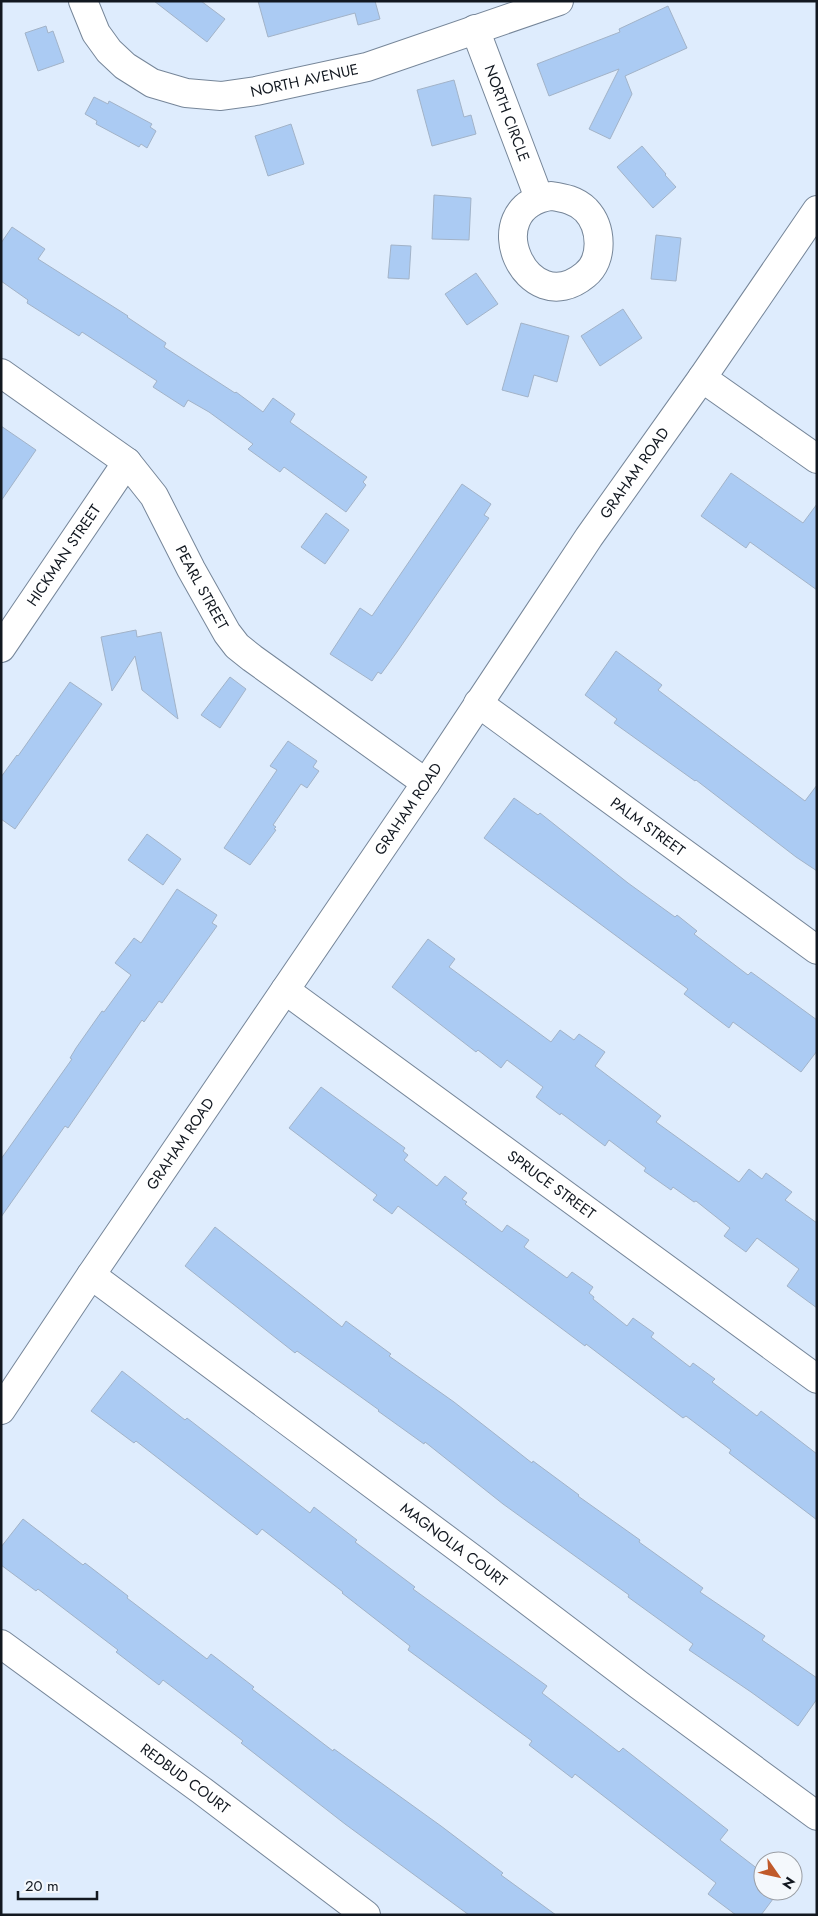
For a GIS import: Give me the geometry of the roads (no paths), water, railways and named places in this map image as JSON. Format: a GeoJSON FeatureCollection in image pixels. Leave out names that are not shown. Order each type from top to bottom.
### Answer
{"type":"FeatureCollection","features":[{"type":"Feature","properties":{"kind":"street","name":"NORTH AVENUE"},"geometry":{"type":"LineString","coordinates":[[83,1],[96,33],[109,51],[125,66],[152,83],[186,93],[212,96],[256,92],[367,66],[559,1]]}},
{"type":"Feature","properties":{"kind":"street","name":"NORTH CIRCLE"},"geometry":{"type":"LineString","coordinates":[[475,29],[539,198]]}},
{"type":"Feature","properties":{"kind":"street","name":"GRAHAM ROAD"},"geometry":{"type":"LineString","coordinates":[[1,1410],[90,1275],[426,782],[589,537],[702,378],[817,210]]}},
{"type":"Feature","properties":{"kind":"street","name":"PEARL STREET"},"geometry":{"type":"LineString","coordinates":[[1,373],[127,462],[154,496],[191,569],[227,633],[237,646],[426,782]]}},
{"type":"Feature","properties":{"kind":"street"},"geometry":{"type":"LineString","coordinates":[[702,378],[817,460]]}},
{"type":"Feature","properties":{"kind":"street","name":"HICKMAN STREET"},"geometry":{"type":"LineString","coordinates":[[1,648],[127,462]]}},
{"type":"Feature","properties":{"kind":"street","name":"PALM STREET"},"geometry":{"type":"LineString","coordinates":[[478,704],[817,950]]}},
{"type":"Feature","properties":{"kind":"street","name":"SPRUCE STREET"},"geometry":{"type":"LineString","coordinates":[[285,990],[817,1379]]}},
{"type":"Feature","properties":{"kind":"street","name":"MAGNOLIA COURT"},"geometry":{"type":"LineString","coordinates":[[90,1275],[817,1816]]}},
{"type":"Feature","properties":{"kind":"street","name":"REDBUD COURT"},"geometry":{"type":"LineString","coordinates":[[1,1644],[201,1790],[366,1915]]}}]}
